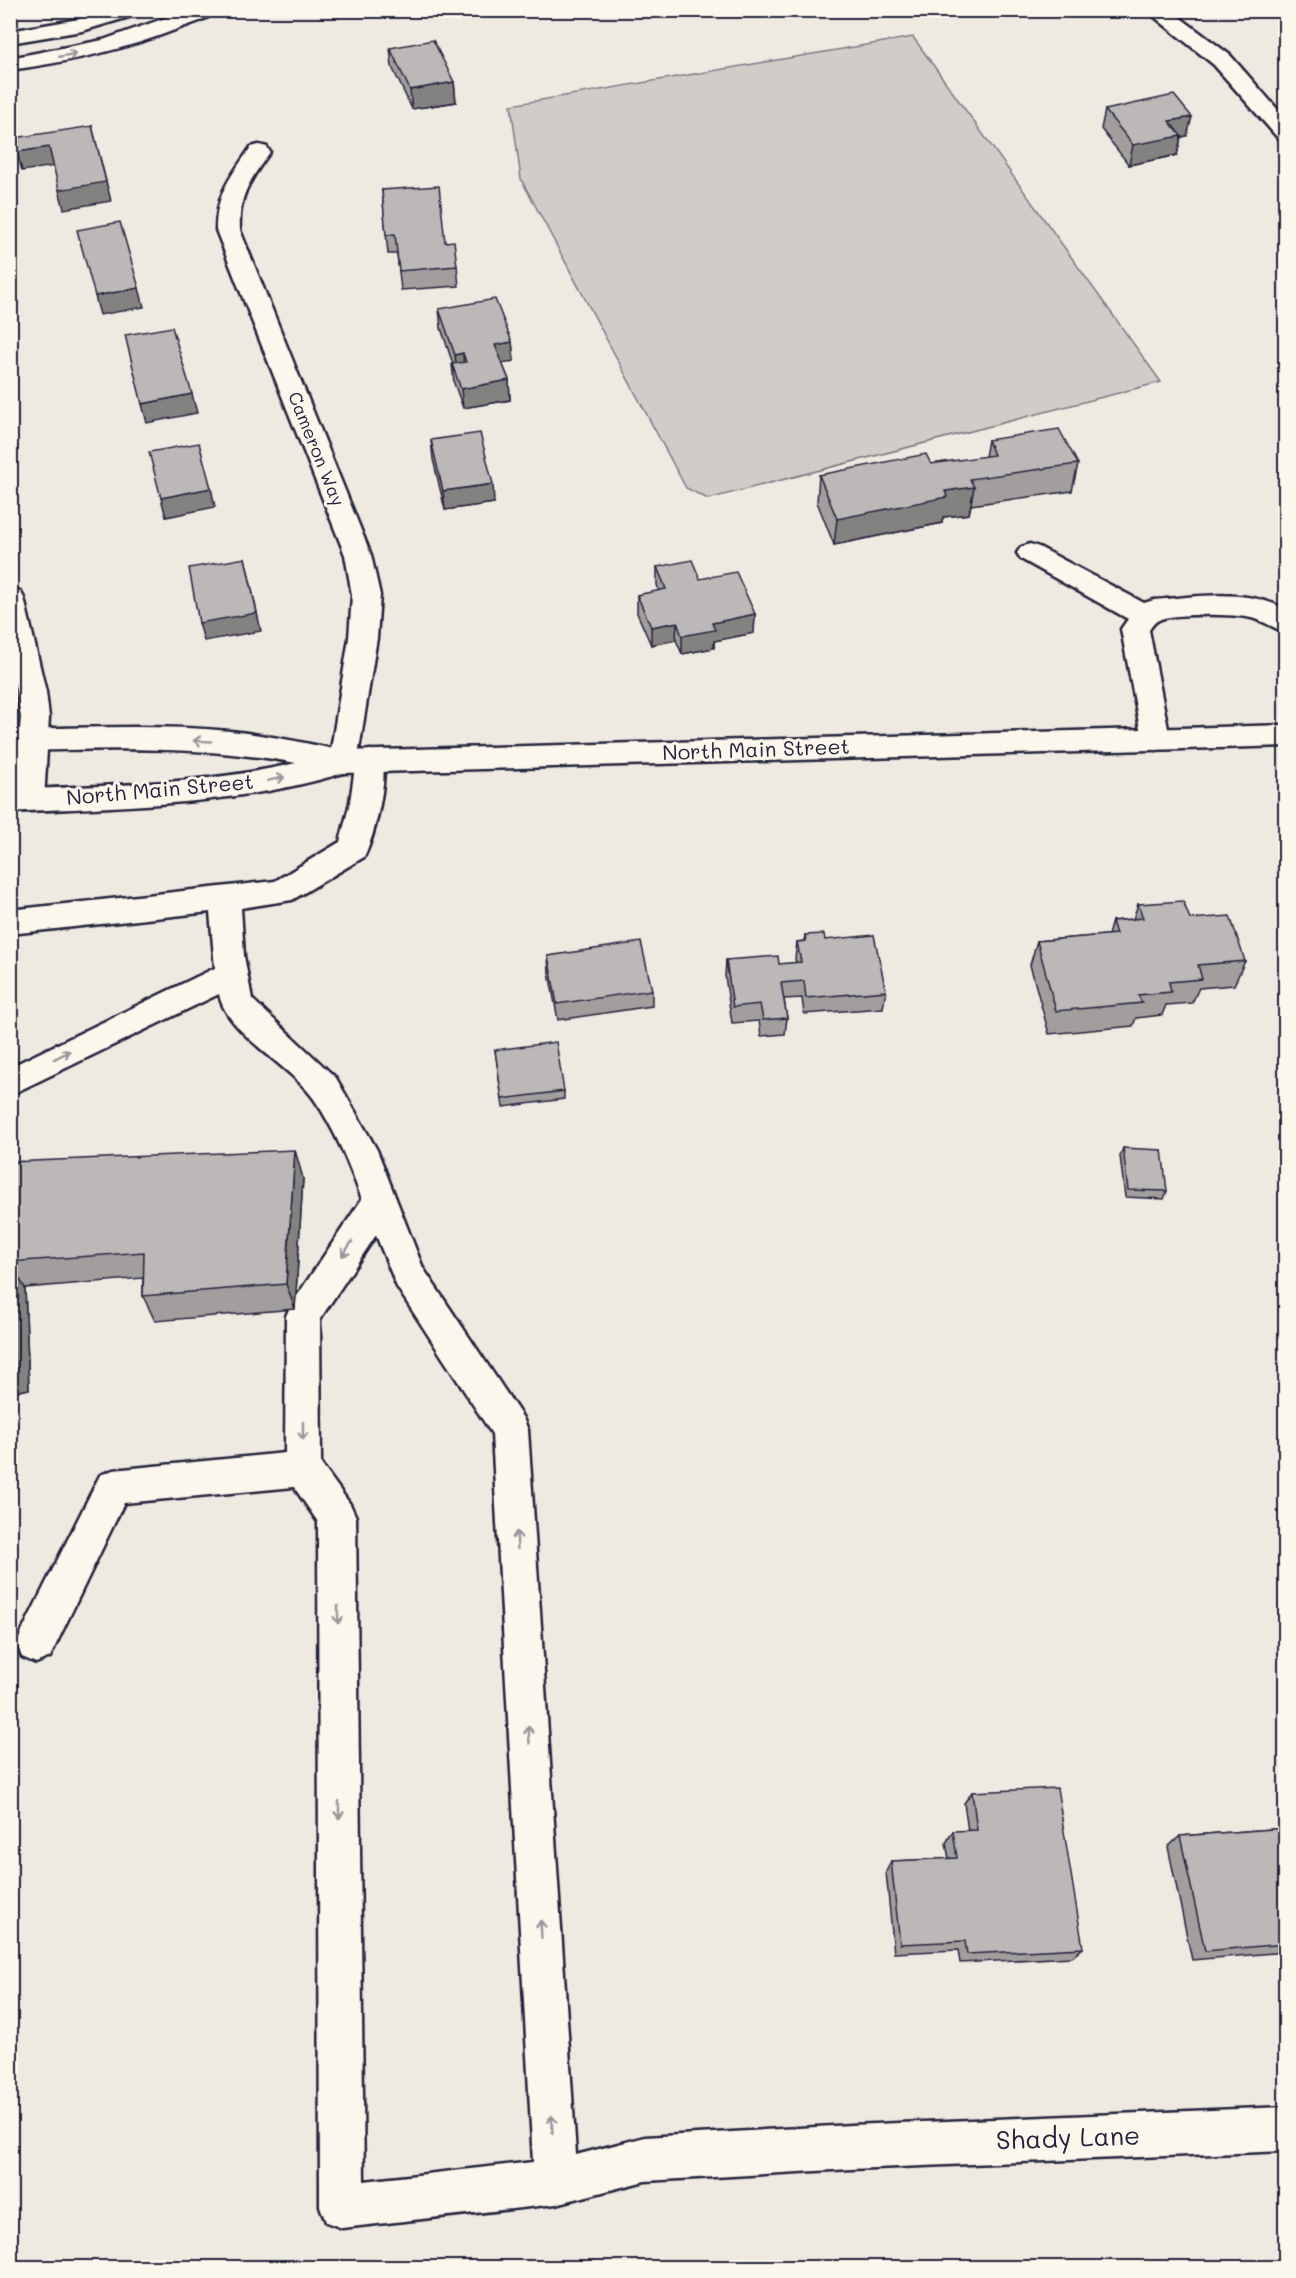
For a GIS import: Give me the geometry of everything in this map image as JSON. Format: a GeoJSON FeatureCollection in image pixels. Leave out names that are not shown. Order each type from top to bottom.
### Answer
{"type":"FeatureCollection","features":[{"type":"Feature","properties":{"kind":"main road"},"geometry":{"type":"LineString","coordinates":[[10,37],[82,26],[132,10]]}},
{"type":"Feature","properties":{"kind":"main road"},"geometry":{"type":"LineString","coordinates":[[10,64],[114,45],[161,30],[206,10]]}},
{"type":"Feature","properties":{"kind":"main road"},"geometry":{"type":"LineString","coordinates":[[1156,10],[1222,60],[1286,132]]}},
{"type":"Feature","properties":{"kind":"main road","name":"Cameron Way"},"geometry":{"type":"LineString","coordinates":[[10,922],[281,892],[353,849],[365,802],[356,761],[366,595],[358,555],[228,230],[227,212],[232,192],[259,152]]}},
{"type":"Feature","properties":{"kind":"main road"},"geometry":{"type":"LineString","coordinates":[[1030,553],[1145,616]]}},
{"type":"Feature","properties":{"kind":"main road"},"geometry":{"type":"LineString","coordinates":[[10,597],[32,692],[22,740],[20,800]]}},
{"type":"Feature","properties":{"kind":"main road"},"geometry":{"type":"LineString","coordinates":[[1163,738],[1135,629],[1145,616],[1154,610],[1230,606],[1255,608],[1276,616],[1286,623]]}},
{"type":"Feature","properties":{"kind":"main road","name":"North Main Street"},"geometry":{"type":"LineString","coordinates":[[20,800],[203,790],[254,783],[356,761],[1286,735]]}},
{"type":"Feature","properties":{"kind":"main road","name":"North Main Street"},"geometry":{"type":"LineString","coordinates":[[22,740],[164,739],[229,742],[356,761]]}},
{"type":"Feature","properties":{"kind":"main road"},"geometry":{"type":"LineString","coordinates":[[225,898],[228,956],[237,1005],[325,1088],[360,1150],[409,1276],[510,1430],[556,2182]]}},
{"type":"Feature","properties":{"kind":"main road"},"geometry":{"type":"LineString","coordinates":[[10,1082],[231,974]]}},
{"type":"Feature","properties":{"kind":"main road"},"geometry":{"type":"LineString","coordinates":[[36,1644],[113,1487],[303,1469],[303,1316],[380,1201]]}},
{"type":"Feature","properties":{"kind":"main road","name":"Shady Lane"},"geometry":{"type":"LineString","coordinates":[[303,1469],[337,1517],[342,2206],[556,2182],[645,2159],[851,2147],[1286,2129]]}},
{"type":"Feature","properties":{"kind":"shaded area"},"geometry":{"type":"Polygon","coordinates":[[[913,37],[1161,382],[708,499],[686,488],[521,179],[511,105],[913,37]]]}},
{"type":"Feature","properties":{"kind":"building"},"geometry":{"type":"Polygon","coordinates":[[[433,40],[454,82],[410,90],[390,48],[433,40]]]}},
{"type":"Feature","properties":{"kind":"building"},"geometry":{"type":"Polygon","coordinates":[[[1174,95],[1192,117],[1169,121],[1181,136],[1133,145],[1105,110],[1174,95]]]}},
{"type":"Feature","properties":{"kind":"building"},"geometry":{"type":"Polygon","coordinates":[[[92,126],[106,182],[59,190],[49,147],[17,152],[14,138],[92,126]]]}},
{"type":"Feature","properties":{"kind":"building"},"geometry":{"type":"Polygon","coordinates":[[[439,186],[445,242],[454,241],[457,266],[399,271],[395,234],[386,235],[382,190],[439,186]]]}},
{"type":"Feature","properties":{"kind":"building"},"geometry":{"type":"Polygon","coordinates":[[[120,222],[139,288],[95,296],[77,230],[120,222]]]}},
{"type":"Feature","properties":{"kind":"building"},"geometry":{"type":"Polygon","coordinates":[[[495,299],[512,342],[495,345],[509,380],[461,389],[452,364],[466,362],[463,353],[455,355],[439,309],[495,299]]]}},
{"type":"Feature","properties":{"kind":"building"},"geometry":{"type":"Polygon","coordinates":[[[172,327],[192,394],[142,404],[125,335],[172,327]]]}},
{"type":"Feature","properties":{"kind":"building"},"geometry":{"type":"Polygon","coordinates":[[[1059,429],[1078,464],[970,479],[974,487],[945,491],[947,497],[837,519],[819,475],[926,454],[931,464],[994,455],[988,440],[1059,429]]]}},
{"type":"Feature","properties":{"kind":"building"},"geometry":{"type":"Polygon","coordinates":[[[480,433],[493,484],[443,491],[431,440],[480,433]]]}},
{"type":"Feature","properties":{"kind":"building"},"geometry":{"type":"Polygon","coordinates":[[[199,443],[211,488],[161,498],[149,452],[199,443]]]}},
{"type":"Feature","properties":{"kind":"building"},"geometry":{"type":"Polygon","coordinates":[[[245,558],[257,613],[199,623],[189,568],[245,558]]]}},
{"type":"Feature","properties":{"kind":"building"},"geometry":{"type":"Polygon","coordinates":[[[692,560],[700,579],[736,572],[755,614],[712,623],[715,630],[682,636],[677,622],[651,627],[637,595],[666,589],[657,567],[692,560]]]}},
{"type":"Feature","properties":{"kind":"building"},"geometry":{"type":"Polygon","coordinates":[[[1183,901],[1190,919],[1230,916],[1245,961],[1198,965],[1202,979],[1169,982],[1171,992],[1138,995],[1142,1003],[1056,1011],[1037,941],[1116,934],[1112,921],[1143,918],[1138,904],[1183,901]]]}},
{"type":"Feature","properties":{"kind":"building"},"geometry":{"type":"Polygon","coordinates":[[[824,934],[825,940],[874,935],[886,991],[806,998],[804,981],[781,983],[787,1018],[763,1020],[760,1004],[733,1007],[726,960],[778,956],[779,964],[801,962],[797,942],[806,941],[805,935],[824,934]]]}},
{"type":"Feature","properties":{"kind":"building"},"geometry":{"type":"Polygon","coordinates":[[[641,942],[652,990],[557,1004],[548,956],[641,942]]]}},
{"type":"Feature","properties":{"kind":"building"},"geometry":{"type":"Polygon","coordinates":[[[556,1042],[564,1091],[502,1099],[495,1050],[556,1042]]]}},
{"type":"Feature","properties":{"kind":"building"},"geometry":{"type":"Polygon","coordinates":[[[1123,1148],[1162,1150],[1167,1191],[1128,1190],[1123,1148]]]}},
{"type":"Feature","properties":{"kind":"building"},"geometry":{"type":"Polygon","coordinates":[[[295,1150],[286,1284],[143,1296],[144,1252],[10,1262],[10,1162],[295,1150]]]}},
{"type":"Feature","properties":{"kind":"building"},"geometry":{"type":"Polygon","coordinates":[[[10,1281],[13,1366],[10,1366],[10,1281]]]}},
{"type":"Feature","properties":{"kind":"building"},"geometry":{"type":"Polygon","coordinates":[[[1057,1788],[1083,1948],[967,1954],[965,1941],[900,1944],[891,1861],[957,1858],[953,1831],[977,1830],[972,1792],[1057,1788]]]}},
{"type":"Feature","properties":{"kind":"building"},"geometry":{"type":"Polygon","coordinates":[[[1286,1828],[1286,1944],[1205,1951],[1180,1836],[1286,1828]]]}}]}
